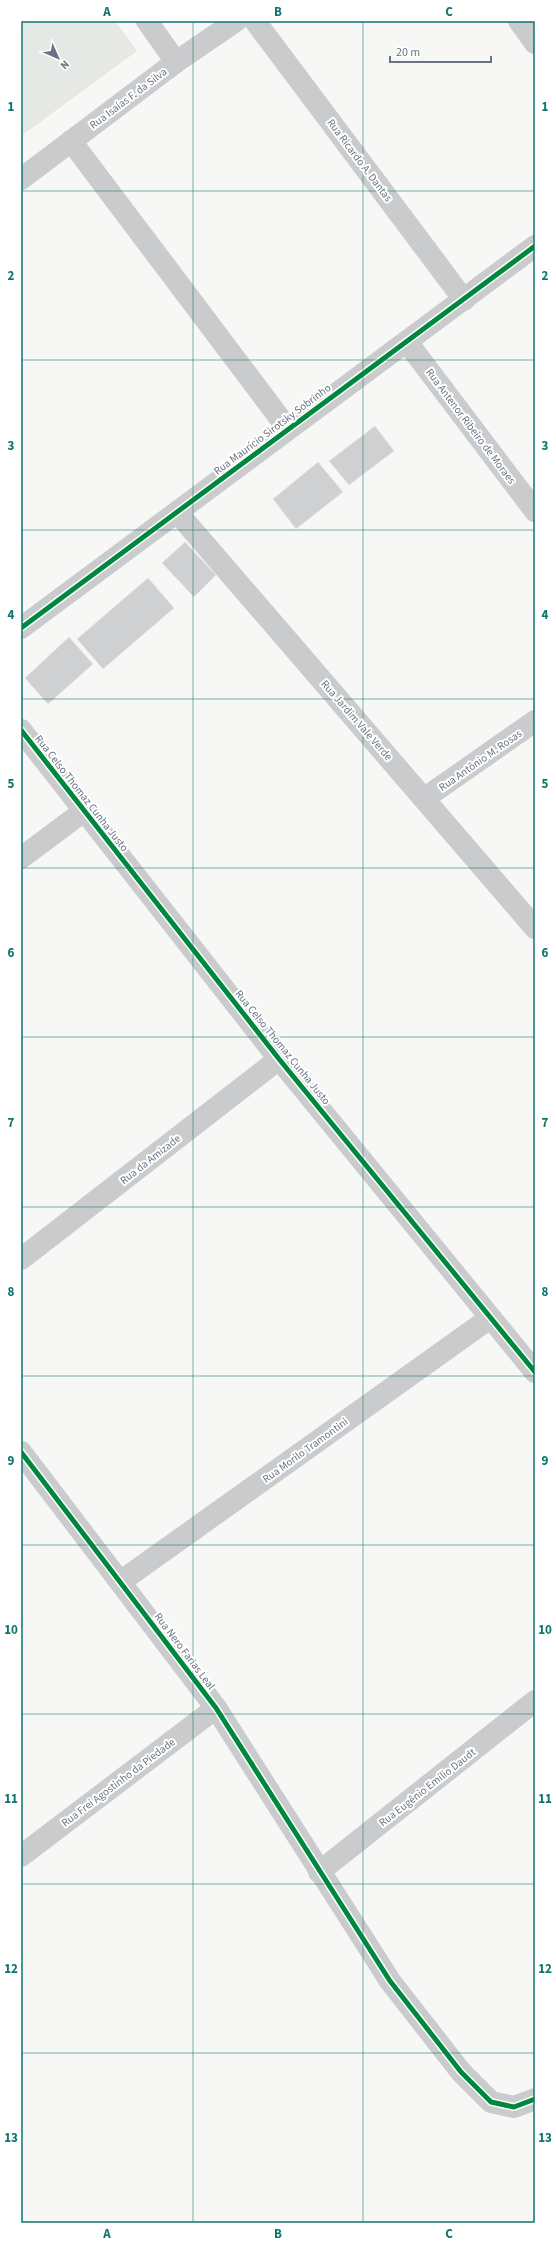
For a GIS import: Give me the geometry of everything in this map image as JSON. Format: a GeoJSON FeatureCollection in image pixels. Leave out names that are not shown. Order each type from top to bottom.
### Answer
{"type":"FeatureCollection","features":[{"type":"Feature","properties":{"kind":"street"},"geometry":{"type":"LineString","coordinates":[[147,21],[176,62]]}},
{"type":"Feature","properties":{"kind":"street","name":"Rua Isaías F. da Silva"},"geometry":{"type":"LineString","coordinates":[[21,179],[176,62],[236,21]]}},
{"type":"Feature","properties":{"kind":"street","name":"Rua Ricardo A. Dantas"},"geometry":{"type":"LineString","coordinates":[[255,21],[464,300]]}},
{"type":"Feature","properties":{"kind":"street"},"geometry":{"type":"LineString","coordinates":[[519,21],[535,43]]}},
{"type":"Feature","properties":{"kind":"street"},"geometry":{"type":"LineString","coordinates":[[71,140],[288,429]]}},
{"type":"Feature","properties":{"kind":"street","name":"Rua Maurício Sirotsky Sobrinho"},"geometry":{"type":"LineString","coordinates":[[21,628],[535,246]]}},
{"type":"Feature","properties":{"kind":"street","name":"Rua Antenor Ribeiro de Moraes"},"geometry":{"type":"LineString","coordinates":[[407,342],[535,511]]}},
{"type":"Feature","properties":{"kind":"street","name":"Rua Jardim Vale Verde"},"geometry":{"type":"LineString","coordinates":[[177,512],[425,798],[535,928]]}},
{"type":"Feature","properties":{"kind":"street","name":"Rua Antônio M. Rosas"},"geometry":{"type":"LineString","coordinates":[[425,798],[535,721]]}},
{"type":"Feature","properties":{"kind":"street","name":"Rua Celso Thomaz Cunha Justo"},"geometry":{"type":"LineString","coordinates":[[21,730],[279,1059],[535,1372]]}},
{"type":"Feature","properties":{"kind":"street"},"geometry":{"type":"LineString","coordinates":[[21,858],[84,811]]}},
{"type":"Feature","properties":{"kind":"street","name":"Rua da Amizade"},"geometry":{"type":"LineString","coordinates":[[21,1258],[279,1059]]}},
{"type":"Feature","properties":{"kind":"street","name":"Rua Morilo Tramontini"},"geometry":{"type":"LineString","coordinates":[[120,1582],[490,1318]]}},
{"type":"Feature","properties":{"kind":"street","name":"Rua Nero Farias Leal"},"geometry":{"type":"LineString","coordinates":[[21,1452],[216,1708],[319,1872],[390,1981],[461,2072],[491,2102],[514,2107],[535,2099]]}},
{"type":"Feature","properties":{"kind":"street","name":"Rua Eugênio Emílio Daudt"},"geometry":{"type":"LineString","coordinates":[[319,1872],[535,1702]]}},
{"type":"Feature","properties":{"kind":"street","name":"Rua Frei Agostinho da Piedade"},"geometry":{"type":"LineString","coordinates":[[21,1856],[216,1708]]}},
{"type":"Feature","properties":{"kind":"shaded area"},"geometry":{"type":"Polygon","coordinates":[[[21,21],[115,21],[137,51],[21,136],[21,21]]]}},
{"type":"Feature","properties":{"kind":"building"},"geometry":{"type":"Polygon","coordinates":[[[375,426],[394,451],[349,485],[329,461],[375,426]]]}},
{"type":"Feature","properties":{"kind":"building"},"geometry":{"type":"Polygon","coordinates":[[[318,462],[343,492],[296,529],[273,499],[318,462]]]}},
{"type":"Feature","properties":{"kind":"building"},"geometry":{"type":"Polygon","coordinates":[[[185,542],[216,575],[194,597],[162,563],[185,542]]]}},
{"type":"Feature","properties":{"kind":"building"},"geometry":{"type":"Polygon","coordinates":[[[148,578],[174,608],[103,669],[77,639],[148,578]]]}},
{"type":"Feature","properties":{"kind":"building"},"geometry":{"type":"Polygon","coordinates":[[[69,637],[93,664],[48,704],[25,678],[69,637]]]}},
{"type":"Feature","properties":{"kind":"cycle path"},"geometry":{"type":"LineString","coordinates":[[21,628],[535,246]]}},
{"type":"Feature","properties":{"kind":"cycle path"},"geometry":{"type":"LineString","coordinates":[[21,730],[279,1059],[535,1372]]}},
{"type":"Feature","properties":{"kind":"cycle path"},"geometry":{"type":"LineString","coordinates":[[21,1452],[216,1708],[390,1981],[461,2072],[491,2102],[514,2107],[535,2099]]}}]}
